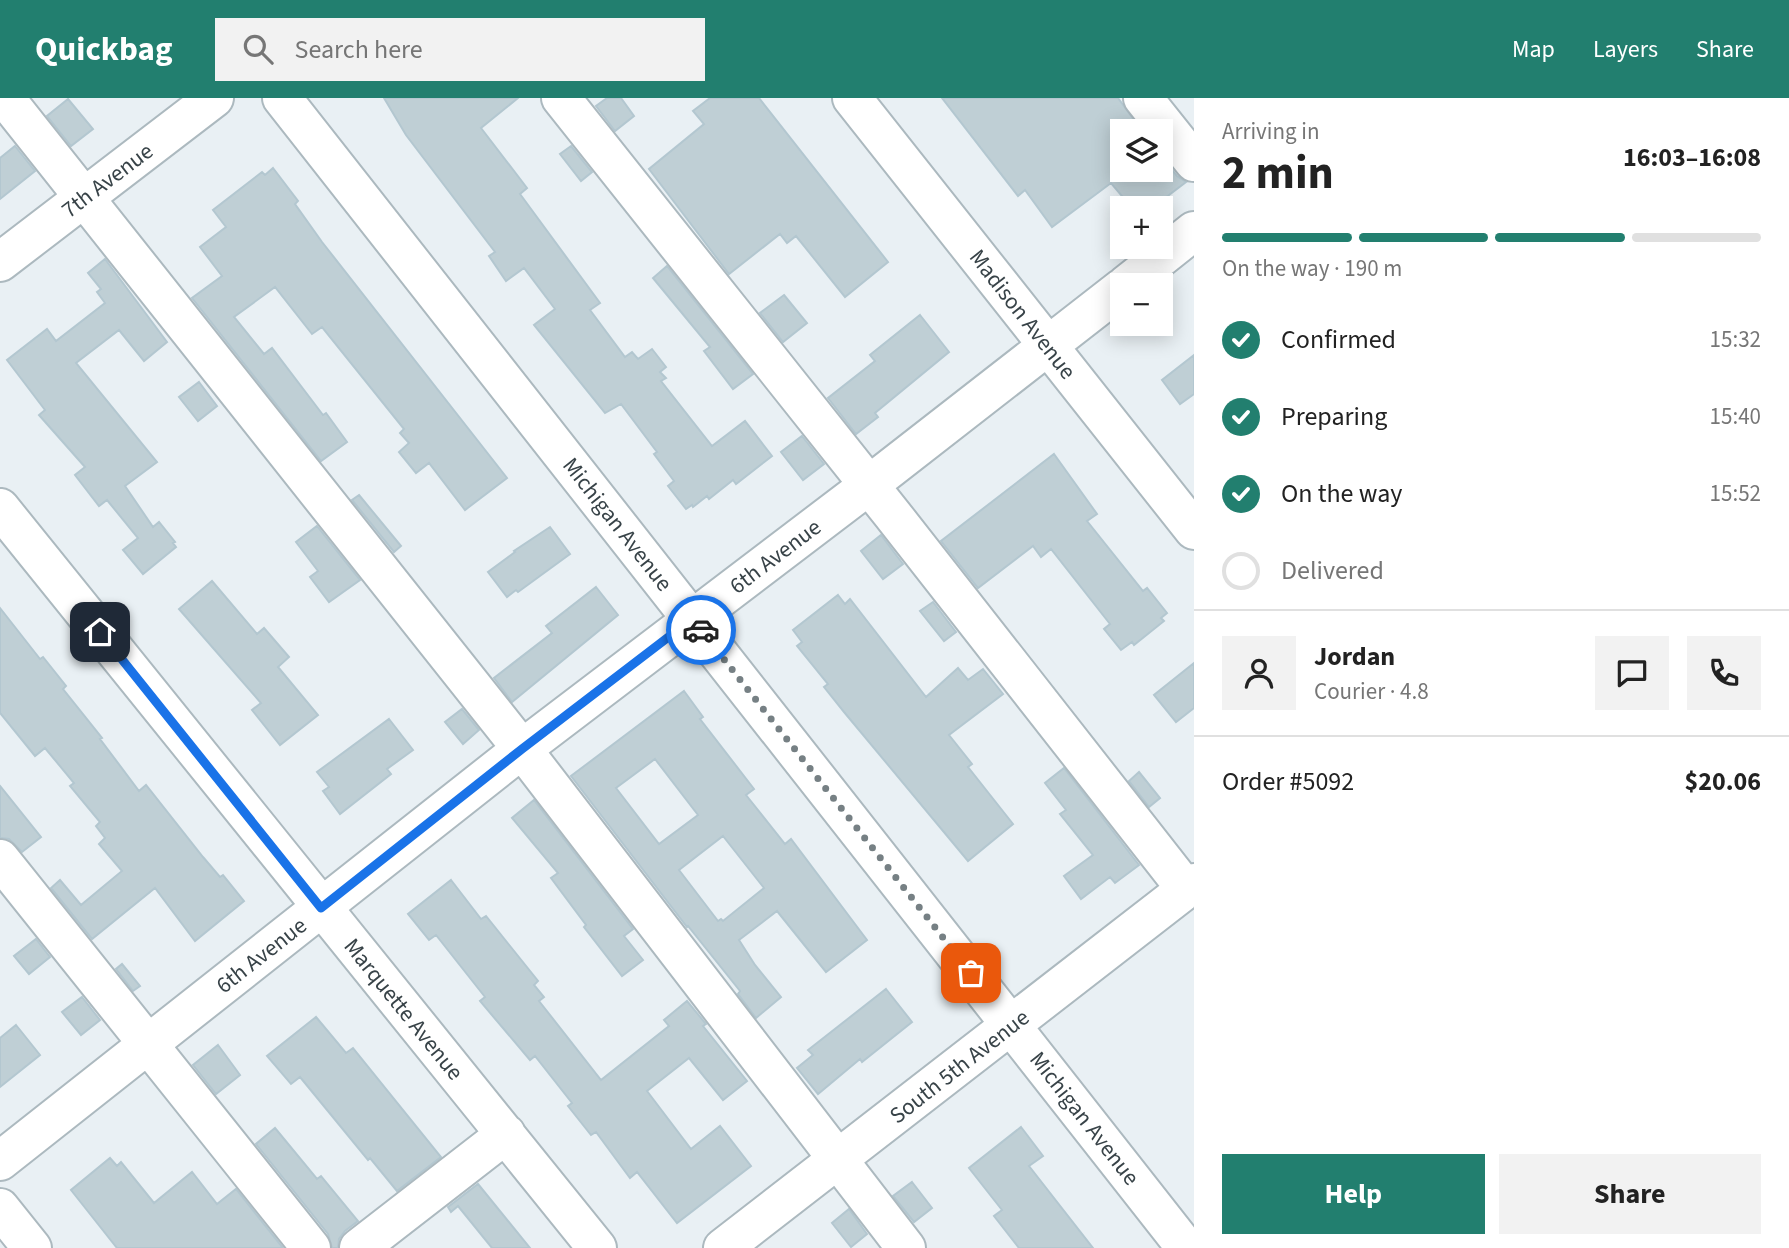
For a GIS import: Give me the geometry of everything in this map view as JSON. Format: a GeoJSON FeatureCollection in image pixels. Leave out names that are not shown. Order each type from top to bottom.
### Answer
{"type":"FeatureCollection","features":[{"type":"Feature","properties":{"kind":"street"},"geometry":{"type":"LineString","coordinates":[[5,98],[522,749],[906,1248]]}},
{"type":"Feature","properties":{"kind":"street","name":"7th Avenue"},"geometry":{"type":"LineString","coordinates":[[0,262],[214,98]]}},
{"type":"Feature","properties":{"kind":"street","name":"Michigan Avenue"},"geometry":{"type":"LineString","coordinates":[[282,98],[1186,1248]]}},
{"type":"Feature","properties":{"kind":"street"},"geometry":{"type":"LineString","coordinates":[[561,98],[1190,886]]}},
{"type":"Feature","properties":{"kind":"street","name":"Madison Avenue"},"geometry":{"type":"LineString","coordinates":[[852,98],[1194,530]]}},
{"type":"Feature","properties":{"kind":"street"},"geometry":{"type":"LineString","coordinates":[[1143,98],[1194,162]]}},
{"type":"Feature","properties":{"kind":"street","name":"6th Avenue"},"geometry":{"type":"LineString","coordinates":[[1142,273],[1194,231]]}},
{"type":"Feature","properties":{"kind":"street","name":"6th Avenue"},"geometry":{"type":"LineString","coordinates":[[0,1161],[522,749],[1110,298]]}},
{"type":"Feature","properties":{"kind":"street","name":"Marquette Avenue"},"geometry":{"type":"LineString","coordinates":[[0,508],[597,1248]]}},
{"type":"Feature","properties":{"kind":"street"},"geometry":{"type":"LineString","coordinates":[[0,859],[311,1248]]}},
{"type":"Feature","properties":{"kind":"street","name":"South 5th Avenue"},"geometry":{"type":"LineString","coordinates":[[723,1248],[1190,886]]}},
{"type":"Feature","properties":{"kind":"street"},"geometry":{"type":"LineString","coordinates":[[359,1248],[506,1134]]}},
{"type":"Feature","properties":{"kind":"street"},"geometry":{"type":"LineString","coordinates":[[0,1208],[33,1248]]}},
{"type":"Feature","properties":{"kind":"building"},"geometry":{"type":"Polygon","coordinates":[[[384,98],[518,98],[481,128],[527,188],[520,194],[600,303],[590,310],[625,357],[632,352],[638,359],[652,349],[666,367],[660,372],[666,378],[661,381],[712,446],[745,421],[772,456],[736,484],[733,480],[709,499],[707,496],[686,509],[668,486],[674,481],[654,454],[657,452],[621,404],[605,413],[534,325],[555,309],[524,268],[506,281],[489,256],[495,252],[406,135],[384,98]]]}},
{"type":"Feature","properties":{"kind":"building"},"geometry":{"type":"Polygon","coordinates":[[[607,98],[621,98],[634,116],[615,131],[596,106],[607,98]]]}},
{"type":"Feature","properties":{"kind":"building"},"geometry":{"type":"Polygon","coordinates":[[[710,98],[759,98],[888,262],[845,297],[796,236],[787,243],[780,234],[729,274],[649,169],[704,124],[693,111],[710,98]]]}},
{"type":"Feature","properties":{"kind":"building"},"geometry":{"type":"Polygon","coordinates":[[[942,98],[1118,98],[1133,119],[1110,119],[1110,182],[1173,182],[1173,171],[1186,182],[1168,196],[1122,196],[1111,183],[1052,227],[1025,190],[1018,196],[942,98]]]}},
{"type":"Feature","properties":{"kind":"building"},"geometry":{"type":"Polygon","coordinates":[[[68,99],[93,129],[71,146],[47,116],[68,99]]]}},
{"type":"Feature","properties":{"kind":"building"},"geometry":{"type":"Polygon","coordinates":[[[15,146],[35,171],[0,199],[0,158],[15,146]]]}},
{"type":"Feature","properties":{"kind":"building"},"geometry":{"type":"Polygon","coordinates":[[[571,146],[592,172],[581,181],[560,154],[571,146]]]}},
{"type":"Feature","properties":{"kind":"building"},"geometry":{"type":"Polygon","coordinates":[[[273,168],[298,201],[295,204],[322,242],[507,478],[465,510],[429,463],[416,473],[399,452],[409,443],[400,433],[404,429],[322,327],[312,334],[275,287],[234,317],[264,354],[272,348],[347,442],[321,461],[192,298],[222,276],[200,247],[226,227],[213,210],[262,172],[265,175],[273,168]]]}},
{"type":"Feature","properties":{"kind":"building"},"geometry":{"type":"Polygon","coordinates":[[[105,259],[167,342],[144,361],[119,330],[76,363],[157,462],[125,486],[153,527],[159,522],[176,547],[143,574],[123,550],[138,538],[107,500],[99,506],[75,475],[85,467],[39,415],[45,410],[7,360],[47,329],[56,341],[105,303],[97,292],[101,289],[88,273],[105,259]]]}},
{"type":"Feature","properties":{"kind":"building"},"geometry":{"type":"Polygon","coordinates":[[[667,266],[753,374],[733,389],[704,351],[710,347],[653,278],[667,266]]]}},
{"type":"Feature","properties":{"kind":"building"},"geometry":{"type":"Polygon","coordinates":[[[784,295],[807,323],[783,342],[760,313],[784,295]]]}},
{"type":"Feature","properties":{"kind":"building"},"geometry":{"type":"Polygon","coordinates":[[[920,315],[949,352],[875,413],[878,417],[856,434],[828,398],[875,361],[870,355],[920,315]]]}},
{"type":"Feature","properties":{"kind":"building"},"geometry":{"type":"Polygon","coordinates":[[[1194,355],[1194,394],[1180,404],[1162,380],[1194,355]]]}},
{"type":"Feature","properties":{"kind":"building"},"geometry":{"type":"Polygon","coordinates":[[[199,382],[217,406],[198,421],[179,397],[199,382]]]}},
{"type":"Feature","properties":{"kind":"building"},"geometry":{"type":"Polygon","coordinates":[[[802,436],[824,464],[803,480],[781,452],[802,436]]]}},
{"type":"Feature","properties":{"kind":"building"},"geometry":{"type":"Polygon","coordinates":[[[1054,454],[1097,514],[1087,521],[1143,591],[1147,588],[1167,613],[1161,618],[1164,621],[1134,645],[1132,642],[1121,650],[1104,629],[1110,624],[1051,549],[1041,557],[1033,546],[978,588],[941,541],[1054,454]]]}},
{"type":"Feature","properties":{"kind":"building"},"geometry":{"type":"Polygon","coordinates":[[[359,495],[401,546],[394,552],[352,500],[359,495]]]}},
{"type":"Feature","properties":{"kind":"building"},"geometry":{"type":"Polygon","coordinates":[[[317,526],[360,580],[329,602],[310,577],[318,571],[296,542],[317,526]]]}},
{"type":"Feature","properties":{"kind":"building"},"geometry":{"type":"Polygon","coordinates":[[[550,527],[570,554],[507,597],[488,572],[550,527]]]}},
{"type":"Feature","properties":{"kind":"building"},"geometry":{"type":"Polygon","coordinates":[[[881,535],[903,564],[883,579],[861,551],[881,535]]]}},
{"type":"Feature","properties":{"kind":"building"},"geometry":{"type":"Polygon","coordinates":[[[212,581],[257,634],[264,628],[289,657],[278,667],[318,715],[280,745],[252,710],[261,703],[179,609],[212,581]]]}},
{"type":"Feature","properties":{"kind":"building"},"geometry":{"type":"Polygon","coordinates":[[[596,587],[618,615],[512,702],[494,678],[552,633],[546,626],[596,587]]]}},
{"type":"Feature","properties":{"kind":"building"},"geometry":{"type":"Polygon","coordinates":[[[838,595],[845,604],[850,599],[926,697],[958,668],[968,680],[983,669],[1003,694],[949,735],[972,764],[968,767],[1013,824],[968,861],[824,687],[828,684],[797,646],[802,642],[793,630],[838,595]]]}},
{"type":"Feature","properties":{"kind":"building"},"geometry":{"type":"Polygon","coordinates":[[[933,602],[956,632],[944,641],[920,611],[933,602]]]}},
{"type":"Feature","properties":{"kind":"building"},"geometry":{"type":"Polygon","coordinates":[[[0,608],[40,659],[43,657],[66,686],[63,689],[139,791],[146,785],[203,857],[220,877],[223,875],[244,901],[195,941],[155,888],[92,939],[51,888],[60,880],[81,905],[122,871],[99,844],[105,838],[96,826],[100,822],[70,786],[74,783],[45,748],[35,756],[0,713],[0,608]]]}},
{"type":"Feature","properties":{"kind":"building"},"geometry":{"type":"Polygon","coordinates":[[[1194,663],[1194,708],[1176,722],[1154,695],[1194,663]]]}},
{"type":"Feature","properties":{"kind":"building"},"geometry":{"type":"Polygon","coordinates":[[[684,691],[703,717],[700,719],[754,789],[746,795],[785,844],[791,839],[867,940],[826,972],[777,911],[739,940],[781,997],[756,1018],[738,994],[740,991],[687,927],[571,776],[684,691]],[[655,759],[616,788],[659,844],[698,815],[655,759]],[[723,836],[679,870],[718,921],[723,921],[764,888],[723,836]]]}},
{"type":"Feature","properties":{"kind":"building"},"geometry":{"type":"Polygon","coordinates":[[[462,709],[479,730],[463,744],[445,722],[462,709]]]}},
{"type":"Feature","properties":{"kind":"building"},"geometry":{"type":"Polygon","coordinates":[[[389,719],[413,750],[387,769],[391,774],[340,814],[323,791],[329,787],[317,772],[389,719]]]}},
{"type":"Feature","properties":{"kind":"building"},"geometry":{"type":"Polygon","coordinates":[[[1064,768],[1139,865],[1115,883],[1110,877],[1081,899],[1064,876],[1093,855],[1060,814],[1066,810],[1045,783],[1064,768]]]}},
{"type":"Feature","properties":{"kind":"building"},"geometry":{"type":"Polygon","coordinates":[[[1139,772],[1160,798],[1149,807],[1129,781],[1139,772]]]}},
{"type":"Feature","properties":{"kind":"building"},"geometry":{"type":"Polygon","coordinates":[[[0,786],[41,837],[22,852],[9,839],[0,838],[0,786]]]}},
{"type":"Feature","properties":{"kind":"building"},"geometry":{"type":"Polygon","coordinates":[[[534,800],[633,929],[624,936],[643,960],[622,976],[551,878],[558,873],[512,818],[534,800]]]}},
{"type":"Feature","properties":{"kind":"building"},"geometry":{"type":"Polygon","coordinates":[[[451,880],[481,919],[486,916],[538,981],[534,985],[544,997],[539,1001],[601,1080],[669,1026],[664,1020],[687,1001],[706,1024],[703,1026],[747,1081],[723,1100],[689,1058],[647,1091],[691,1149],[720,1126],[751,1166],[677,1223],[637,1172],[630,1178],[596,1132],[591,1135],[568,1106],[572,1103],[535,1056],[530,1060],[480,1001],[485,997],[436,935],[429,940],[408,914],[451,880]]]}},
{"type":"Feature","properties":{"kind":"building"},"geometry":{"type":"Polygon","coordinates":[[[36,939],[50,957],[29,974],[14,956],[36,939]]]}},
{"type":"Feature","properties":{"kind":"building"},"geometry":{"type":"Polygon","coordinates":[[[122,964],[140,986],[133,991],[116,969],[122,964]]]}},
{"type":"Feature","properties":{"kind":"building"},"geometry":{"type":"Polygon","coordinates":[[[886,989],[912,1022],[862,1062],[860,1059],[818,1094],[797,1068],[813,1055],[808,1050],[886,989]]]}},
{"type":"Feature","properties":{"kind":"building"},"geometry":{"type":"Polygon","coordinates":[[[82,997],[100,1020],[81,1035],[62,1012],[82,997]]]}},
{"type":"Feature","properties":{"kind":"building"},"geometry":{"type":"Polygon","coordinates":[[[316,1017],[346,1053],[353,1048],[441,1157],[397,1191],[300,1077],[291,1084],[267,1056],[316,1017]]]}},
{"type":"Feature","properties":{"kind":"building"},"geometry":{"type":"Polygon","coordinates":[[[16,1025],[40,1055],[0,1087],[0,1038],[16,1025]]]}},
{"type":"Feature","properties":{"kind":"building"},"geometry":{"type":"Polygon","coordinates":[[[218,1045],[240,1075],[216,1094],[193,1065],[218,1045]]]}},
{"type":"Feature","properties":{"kind":"building"},"geometry":{"type":"Polygon","coordinates":[[[1021,1127],[1043,1156],[1029,1166],[1093,1248],[1019,1248],[994,1216],[1002,1210],[969,1168],[1021,1127]]]}},
{"type":"Feature","properties":{"kind":"building"},"geometry":{"type":"Polygon","coordinates":[[[275,1128],[317,1179],[321,1176],[358,1221],[339,1239],[338,1248],[332,1248],[328,1234],[256,1144],[275,1128]]]}},
{"type":"Feature","properties":{"kind":"building"},"geometry":{"type":"Polygon","coordinates":[[[110,1158],[117,1166],[121,1162],[154,1203],[192,1172],[217,1204],[236,1189],[283,1248],[117,1248],[71,1190],[110,1158]]]}},
{"type":"Feature","properties":{"kind":"building"},"geometry":{"type":"Polygon","coordinates":[[[912,1182],[932,1208],[914,1222],[893,1196],[912,1182]]]}},
{"type":"Feature","properties":{"kind":"building"},"geometry":{"type":"Polygon","coordinates":[[[478,1184],[530,1248],[492,1248],[458,1206],[451,1212],[448,1207],[478,1184]]]}},
{"type":"Feature","properties":{"kind":"building"},"geometry":{"type":"Polygon","coordinates":[[[849,1209],[867,1234],[851,1247],[832,1223],[849,1209]]]}},
{"type":"Feature","properties":{"kind":"way so far"},"geometry":{"type":"LineString","coordinates":[[701,630],[971,973]]}},
{"type":"Feature","properties":{"kind":"route"},"geometry":{"type":"LineString","coordinates":[[100,632],[321,908],[692,619],[701,630]]}}]}
